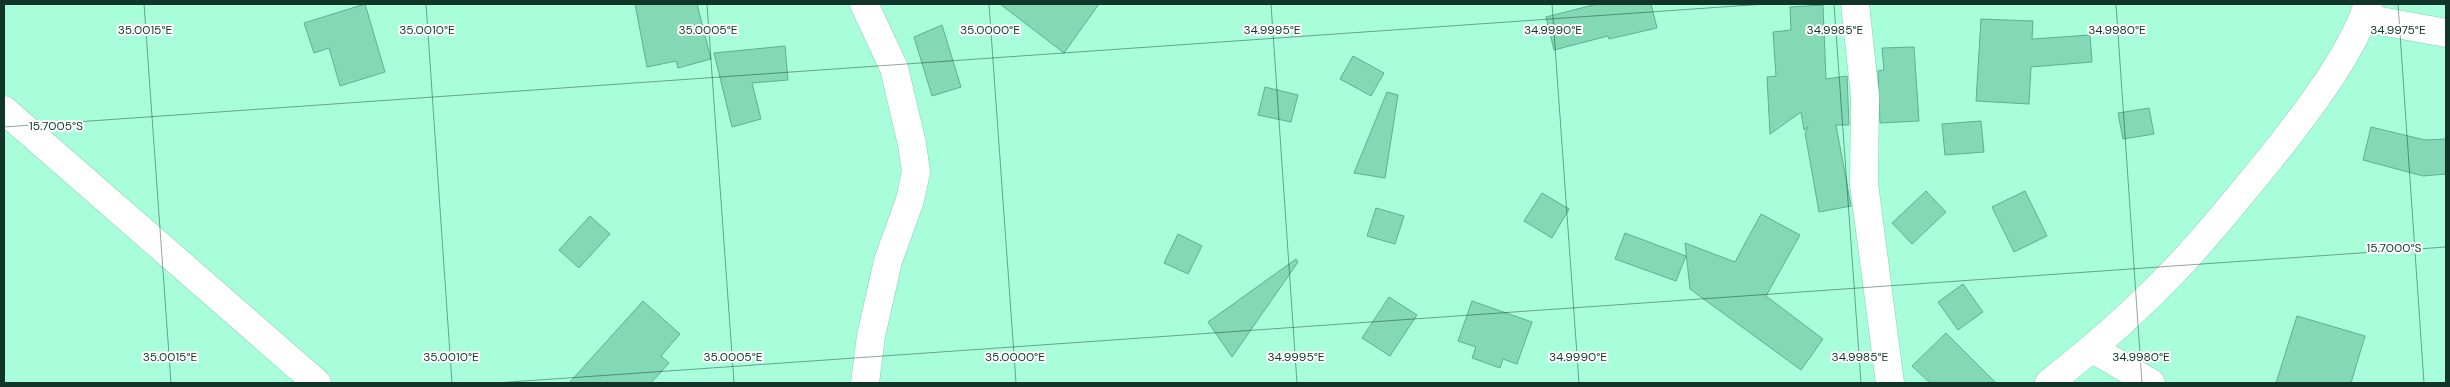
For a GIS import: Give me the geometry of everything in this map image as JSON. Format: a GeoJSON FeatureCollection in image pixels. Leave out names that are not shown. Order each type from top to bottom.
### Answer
{"type":"FeatureCollection","features":[{"type":"Feature","properties":{"kind":"street"},"geometry":{"type":"LineString","coordinates":[[864,4],[894,68],[912,144],[916,172],[910,200],[888,261],[871,336],[865,383]]}},
{"type":"Feature","properties":{"kind":"street"},"geometry":{"type":"LineString","coordinates":[[1855,4],[1865,96],[1864,184],[1890,383]]}},
{"type":"Feature","properties":{"kind":"street"},"geometry":{"type":"LineString","coordinates":[[2050,383],[2093,349],[2176,269],[2238,199],[2298,122],[2330,76],[2366,11],[2446,33]]}},
{"type":"Feature","properties":{"kind":"street"},"geometry":{"type":"LineString","coordinates":[[4,110],[317,383]]}},
{"type":"Feature","properties":{"kind":"street"},"geometry":{"type":"LineString","coordinates":[[2093,349],[2151,383]]}},
{"type":"Feature","properties":{"kind":"building"},"geometry":{"type":"Polygon","coordinates":[[[365,4],[385,72],[340,86],[329,48],[314,53],[304,23],[365,4]]]}},
{"type":"Feature","properties":{"kind":"building"},"geometry":{"type":"Polygon","coordinates":[[[635,4],[697,4],[711,59],[678,68],[676,61],[647,67],[635,4]]]}},
{"type":"Feature","properties":{"kind":"building"},"geometry":{"type":"Polygon","coordinates":[[[1000,4],[1099,4],[1064,53],[1000,4]]]}},
{"type":"Feature","properties":{"kind":"building"},"geometry":{"type":"Polygon","coordinates":[[[1597,4],[1651,4],[1657,28],[1609,39],[1608,36],[1554,50],[1546,17],[1597,4]]]}},
{"type":"Feature","properties":{"kind":"building"},"geometry":{"type":"Polygon","coordinates":[[[1823,5],[1826,79],[1847,76],[1849,125],[1836,125],[1851,206],[1819,212],[1805,133],[1808,127],[1804,130],[1801,112],[1770,134],[1767,77],[1776,76],[1773,32],[1791,30],[1790,7],[1823,5]]]}},
{"type":"Feature","properties":{"kind":"building"},"geometry":{"type":"Polygon","coordinates":[[[1981,19],[2033,21],[2032,39],[2090,35],[2092,62],[2031,67],[2029,104],[1976,101],[1981,19]]]}},
{"type":"Feature","properties":{"kind":"building"},"geometry":{"type":"Polygon","coordinates":[[[942,25],[961,87],[932,96],[914,37],[942,25]]]}},
{"type":"Feature","properties":{"kind":"building"},"geometry":{"type":"Polygon","coordinates":[[[785,46],[788,80],[752,83],[761,119],[732,127],[714,53],[785,46]]]}},
{"type":"Feature","properties":{"kind":"building"},"geometry":{"type":"Polygon","coordinates":[[[1914,47],[1919,121],[1880,123],[1878,71],[1884,70],[1882,48],[1914,47]]]}},
{"type":"Feature","properties":{"kind":"building"},"geometry":{"type":"Polygon","coordinates":[[[1353,56],[1384,73],[1371,96],[1340,79],[1353,56]]]}},
{"type":"Feature","properties":{"kind":"building"},"geometry":{"type":"Polygon","coordinates":[[[1265,87],[1298,95],[1291,122],[1258,115],[1265,87]]]}},
{"type":"Feature","properties":{"kind":"building"},"geometry":{"type":"Polygon","coordinates":[[[1387,92],[1398,95],[1385,178],[1354,173],[1387,92]]]}},
{"type":"Feature","properties":{"kind":"building"},"geometry":{"type":"Polygon","coordinates":[[[2149,108],[2154,134],[2123,139],[2118,113],[2149,108]]]}},
{"type":"Feature","properties":{"kind":"building"},"geometry":{"type":"Polygon","coordinates":[[[1981,121],[1984,152],[1945,155],[1942,124],[1981,121]]]}},
{"type":"Feature","properties":{"kind":"building"},"geometry":{"type":"Polygon","coordinates":[[[2371,127],[2425,140],[2446,139],[2446,174],[2423,176],[2363,160],[2371,127]]]}},
{"type":"Feature","properties":{"kind":"building"},"geometry":{"type":"Polygon","coordinates":[[[1926,191],[1946,212],[1912,244],[1892,223],[1926,191]]]}},
{"type":"Feature","properties":{"kind":"building"},"geometry":{"type":"Polygon","coordinates":[[[2025,191],[2047,236],[2014,252],[1992,207],[2025,191]]]}},
{"type":"Feature","properties":{"kind":"building"},"geometry":{"type":"Polygon","coordinates":[[[1542,193],[1569,209],[1552,238],[1524,221],[1542,193]]]}},
{"type":"Feature","properties":{"kind":"building"},"geometry":{"type":"Polygon","coordinates":[[[1376,208],[1404,216],[1395,244],[1367,236],[1376,208]]]}},
{"type":"Feature","properties":{"kind":"building"},"geometry":{"type":"Polygon","coordinates":[[[1761,214],[1800,235],[1766,296],[1823,339],[1801,370],[1690,289],[1685,243],[1735,262],[1761,214]]]}},
{"type":"Feature","properties":{"kind":"building"},"geometry":{"type":"Polygon","coordinates":[[[590,216],[610,234],[579,268],[559,250],[590,216]]]}},
{"type":"Feature","properties":{"kind":"building"},"geometry":{"type":"Polygon","coordinates":[[[1625,233],[1686,256],[1676,281],[1615,259],[1625,233]]]}},
{"type":"Feature","properties":{"kind":"building"},"geometry":{"type":"Polygon","coordinates":[[[1178,234],[1202,246],[1188,274],[1164,263],[1178,234]]]}},
{"type":"Feature","properties":{"kind":"building"},"geometry":{"type":"Polygon","coordinates":[[[1296,259],[1298,262],[1232,357],[1208,322],[1296,259]]]}},
{"type":"Feature","properties":{"kind":"building"},"geometry":{"type":"Polygon","coordinates":[[[1963,284],[1983,312],[1958,330],[1938,302],[1963,284]]]}},
{"type":"Feature","properties":{"kind":"building"},"geometry":{"type":"Polygon","coordinates":[[[1389,297],[1417,315],[1390,356],[1362,338],[1389,297]]]}},
{"type":"Feature","properties":{"kind":"building"},"geometry":{"type":"Polygon","coordinates":[[[643,301],[680,334],[661,356],[669,363],[651,383],[569,383],[643,301]]]}},
{"type":"Feature","properties":{"kind":"building"},"geometry":{"type":"Polygon","coordinates":[[[1472,301],[1532,322],[1517,364],[1503,359],[1500,368],[1472,358],[1476,347],[1458,341],[1472,301]]]}},
{"type":"Feature","properties":{"kind":"building"},"geometry":{"type":"Polygon","coordinates":[[[2297,316],[2365,336],[2351,383],[2276,383],[2297,316]]]}},
{"type":"Feature","properties":{"kind":"building"},"geometry":{"type":"Polygon","coordinates":[[[1946,333],[1996,383],[1930,383],[1912,366],[1946,333]]]}}]}
